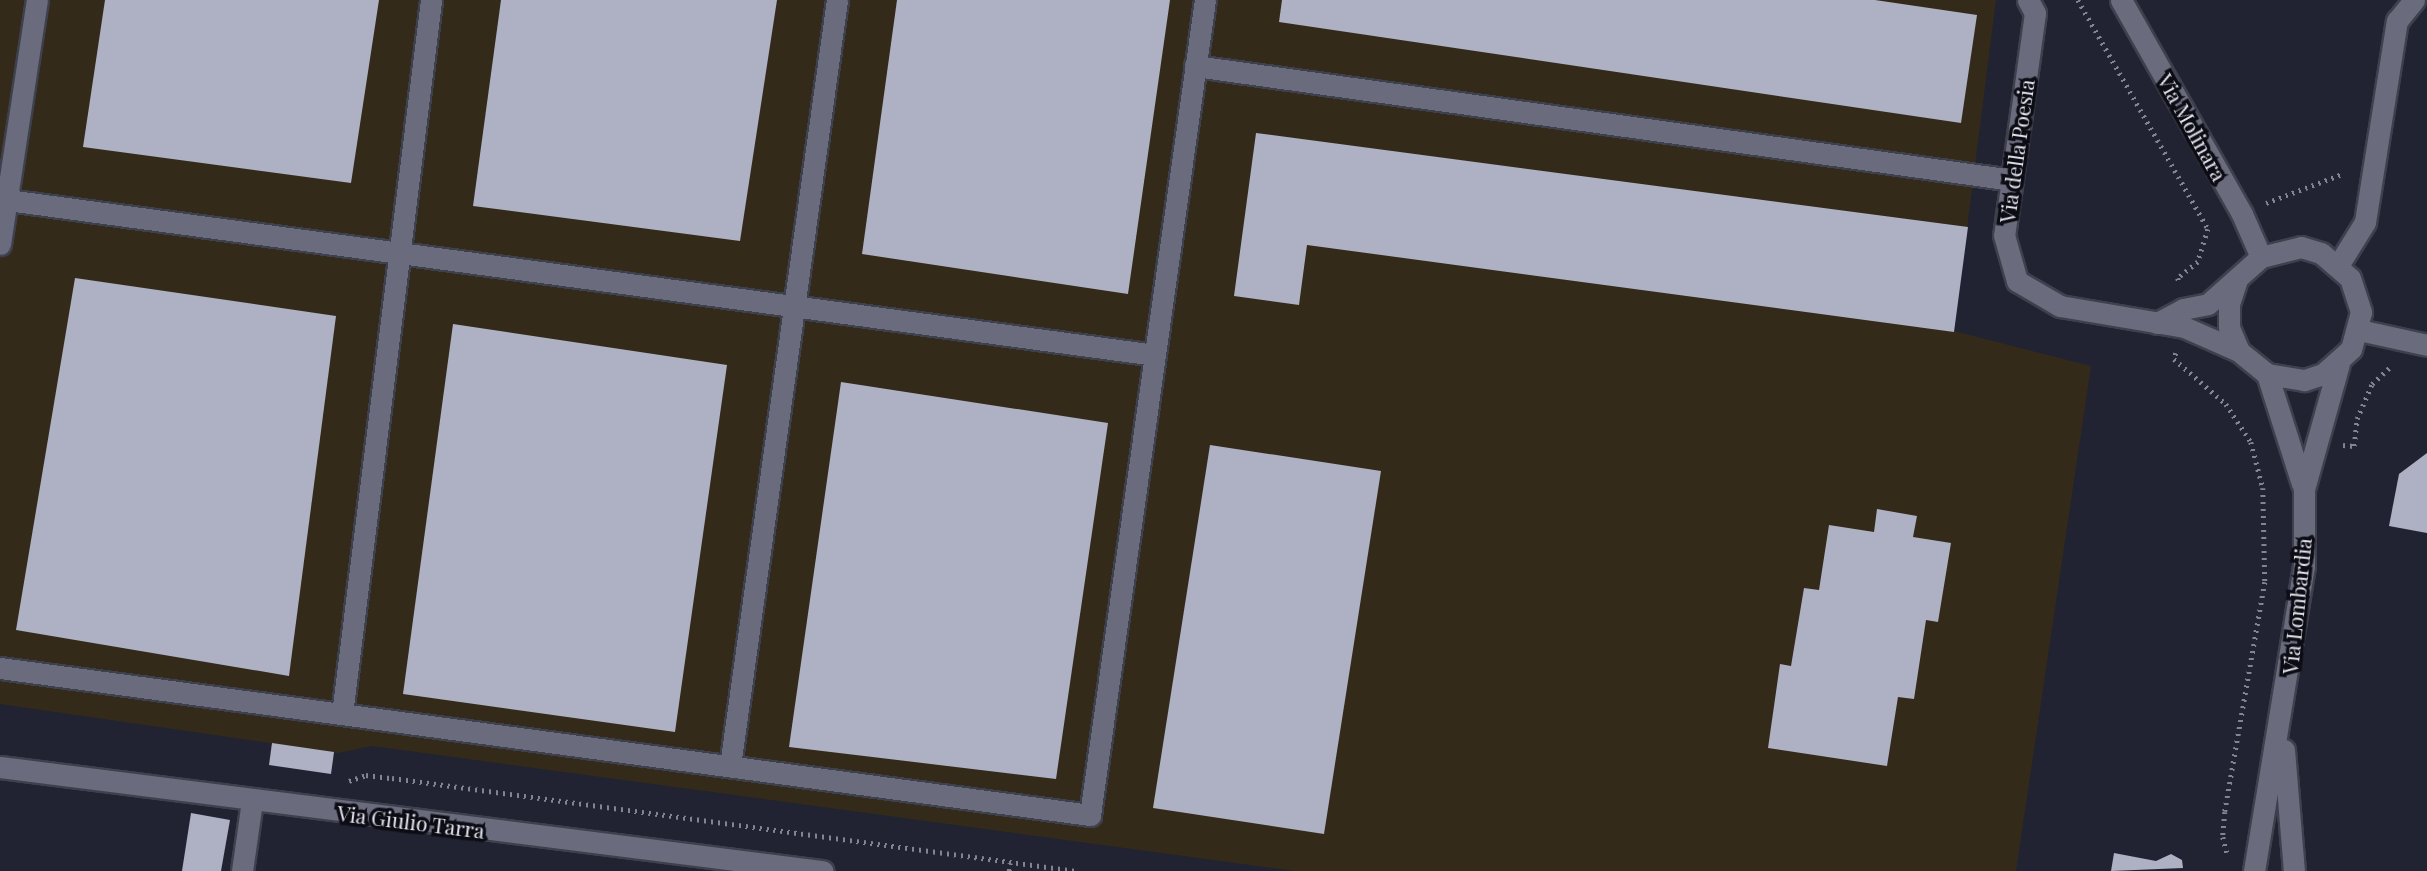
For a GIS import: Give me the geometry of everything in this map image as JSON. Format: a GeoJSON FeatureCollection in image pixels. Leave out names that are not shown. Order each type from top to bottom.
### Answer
{"type":"FeatureCollection","features":[{"type":"Feature","properties":{"kind":"street"},"geometry":{"type":"LineString","coordinates":[[0,244],[3,200],[37,0]]}},
{"type":"Feature","properties":{"kind":"street"},"geometry":{"type":"LineString","coordinates":[[342,714],[431,0]]}},
{"type":"Feature","properties":{"kind":"street"},"geometry":{"type":"LineString","coordinates":[[730,766],[837,0]]}},
{"type":"Feature","properties":{"kind":"street"},"geometry":{"type":"LineString","coordinates":[[0,668],[1090,815],[1205,0]]}},
{"type":"Feature","properties":{"kind":"street","name":"Via della Poesia"},"geometry":{"type":"LineString","coordinates":[[2028,0],[2035,13],[2004,235],[2017,281],[2060,306],[2157,323],[2183,318],[2208,304],[2237,280]]}},
{"type":"Feature","properties":{"kind":"street","name":"Via Molinara"},"geometry":{"type":"LineString","coordinates":[[2122,0],[2242,214],[2261,257]]}},
{"type":"Feature","properties":{"kind":"street"},"geometry":{"type":"LineString","coordinates":[[2339,264],[2365,222],[2397,21],[2414,0]]}},
{"type":"Feature","properties":{"kind":"street"},"geometry":{"type":"LineString","coordinates":[[1195,66],[2012,180]]}},
{"type":"Feature","properties":{"kind":"street"},"geometry":{"type":"LineString","coordinates":[[3,200],[1155,355]]}},
{"type":"Feature","properties":{"kind":"street"},"geometry":{"type":"LineString","coordinates":[[2239,351],[2229,316],[2237,280],[2261,257],[2301,247],[2339,264],[2358,295],[2359,330],[2427,345]]}},
{"type":"Feature","properties":{"kind":"street"},"geometry":{"type":"LineString","coordinates":[[2183,318],[2239,351],[2267,374],[2304,380],[2339,364]]}},
{"type":"Feature","properties":{"kind":"street","name":"Via Lombardia"},"geometry":{"type":"LineString","coordinates":[[2254,871],[2282,723],[2305,566],[2304,489],[2339,364],[2359,330]]}},
{"type":"Feature","properties":{"kind":"street","name":"Via Lombardia"},"geometry":{"type":"LineString","coordinates":[[2267,374],[2304,489]]}},
{"type":"Feature","properties":{"kind":"street","name":"Via Lombardia"},"geometry":{"type":"LineString","coordinates":[[2282,723],[2294,871]]}},
{"type":"Feature","properties":{"kind":"street","name":"Via Giulio Tarra"},"geometry":{"type":"LineString","coordinates":[[0,767],[821,871]]}},
{"type":"Feature","properties":{"kind":"street"},"geometry":{"type":"LineString","coordinates":[[242,871],[252,801]]}},
{"type":"Feature","properties":{"kind":"path"},"geometry":{"type":"LineString","coordinates":[[2078,0],[2208,229],[2198,262],[2178,278],[2183,318],[2174,359],[2226,404],[2259,459],[2263,488],[2265,582],[2225,812],[2223,837],[2228,859]]}},
{"type":"Feature","properties":{"kind":"path"},"geometry":{"type":"LineString","coordinates":[[2208,229],[2342,177],[2343,165]]}},
{"type":"Feature","properties":{"kind":"path"},"geometry":{"type":"LineString","coordinates":[[1009,871],[1010,863]]}},
{"type":"Feature","properties":{"kind":"shaded area"},"geometry":{"type":"Polygon","coordinates":[[[0,0],[1996,0],[1954,331],[2091,366],[2016,871],[1295,871],[372,746],[338,753],[0,704],[0,0]]]}},
{"type":"Feature","properties":{"kind":"building"},"geometry":{"type":"Polygon","coordinates":[[[105,0],[379,0],[351,183],[83,147],[105,0]]]}},
{"type":"Feature","properties":{"kind":"building"},"geometry":{"type":"Polygon","coordinates":[[[501,0],[777,0],[740,241],[473,206],[501,0]]]}},
{"type":"Feature","properties":{"kind":"building"},"geometry":{"type":"Polygon","coordinates":[[[897,0],[1170,0],[1128,294],[862,254],[897,0]]]}},
{"type":"Feature","properties":{"kind":"building"},"geometry":{"type":"Polygon","coordinates":[[[1282,0],[1875,0],[1977,15],[1961,123],[1279,22],[1282,0]]]}},
{"type":"Feature","properties":{"kind":"building"},"geometry":{"type":"Polygon","coordinates":[[[1256,133],[1968,227],[1954,332],[1307,245],[1299,305],[1234,296],[1256,133]]]}},
{"type":"Feature","properties":{"kind":"building"},"geometry":{"type":"Polygon","coordinates":[[[75,278],[336,316],[289,676],[16,630],[75,278]]]}},
{"type":"Feature","properties":{"kind":"building"},"geometry":{"type":"Polygon","coordinates":[[[453,324],[727,365],[675,732],[403,694],[453,324]]]}},
{"type":"Feature","properties":{"kind":"building"},"geometry":{"type":"Polygon","coordinates":[[[841,382],[1108,423],[1056,779],[789,747],[841,382]]]}},
{"type":"Feature","properties":{"kind":"building"},"geometry":{"type":"Polygon","coordinates":[[[1210,445],[1381,471],[1324,834],[1153,808],[1210,445]]]}},
{"type":"Feature","properties":{"kind":"building"},"geometry":{"type":"Polygon","coordinates":[[[2427,453],[2427,533],[2389,526],[2399,474],[2427,453]]]}},
{"type":"Feature","properties":{"kind":"building"},"geometry":{"type":"Polygon","coordinates":[[[1877,509],[1917,516],[1913,537],[1951,543],[1938,622],[1926,620],[1914,699],[1898,697],[1887,766],[1768,748],[1780,664],[1791,666],[1804,588],[1819,590],[1829,525],[1874,532],[1877,509]]]}},
{"type":"Feature","properties":{"kind":"building"},"geometry":{"type":"Polygon","coordinates":[[[272,743],[334,752],[331,774],[269,765],[272,743]]]}},
{"type":"Feature","properties":{"kind":"building"},"geometry":{"type":"Polygon","coordinates":[[[191,813],[230,820],[221,871],[182,871],[191,813]]]}},
{"type":"Feature","properties":{"kind":"building"},"geometry":{"type":"Polygon","coordinates":[[[2114,853],[2156,861],[2171,854],[2182,860],[2183,868],[2111,871],[2114,853]]]}}]}
